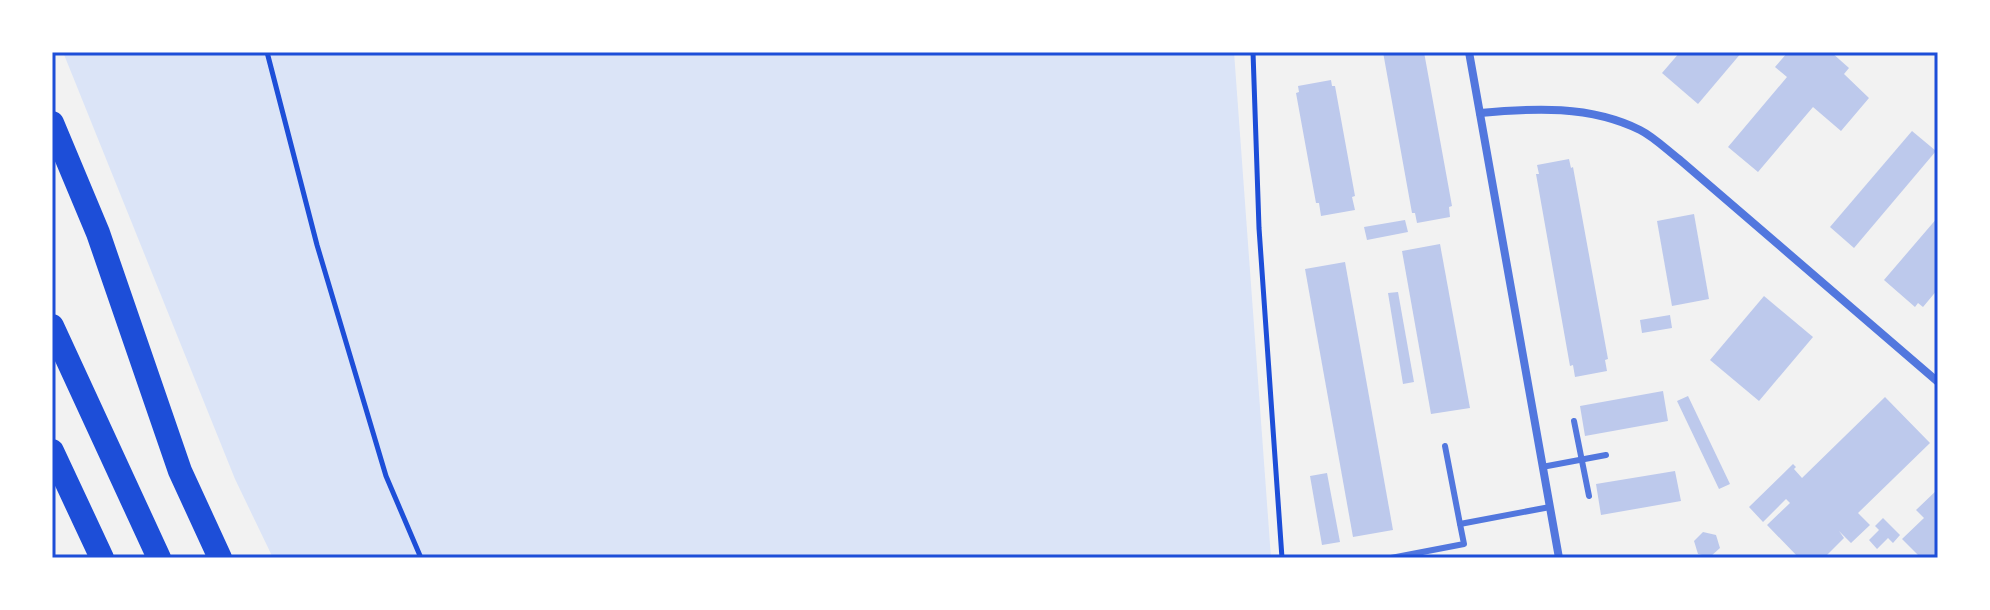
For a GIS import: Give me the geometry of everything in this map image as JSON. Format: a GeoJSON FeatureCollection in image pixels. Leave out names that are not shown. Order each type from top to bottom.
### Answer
{"type":"FeatureCollection","features":[{"type":"Feature","properties":{"kind":"highway"},"geometry":{"type":"LineString","coordinates":[[52,123],[98,233],[180,471],[220,558]]}},
{"type":"Feature","properties":{"kind":"highway"},"geometry":{"type":"LineString","coordinates":[[52,326],[159,558]]}},
{"type":"Feature","properties":{"kind":"highway"},"geometry":{"type":"LineString","coordinates":[[52,451],[102,558]]}},
{"type":"Feature","properties":{"kind":"street"},"geometry":{"type":"LineString","coordinates":[[1469,52],[1559,558]]}},
{"type":"Feature","properties":{"kind":"street"},"geometry":{"type":"LineString","coordinates":[[1480,113],[1528,109],[1572,111],[1613,119],[1642,131],[1680,160],[1938,382]]}},
{"type":"Feature","properties":{"kind":"lane"},"geometry":{"type":"LineString","coordinates":[[1574,421],[1589,496]]}},
{"type":"Feature","properties":{"kind":"lane"},"geometry":{"type":"LineString","coordinates":[[1391,558],[1464,544],[1445,446]]}},
{"type":"Feature","properties":{"kind":"lane"},"geometry":{"type":"LineString","coordinates":[[1542,467],[1606,455]]}},
{"type":"Feature","properties":{"kind":"lane"},"geometry":{"type":"LineString","coordinates":[[1460,524],[1550,507]]}},
{"type":"Feature","properties":{"kind":"path"},"geometry":{"type":"LineString","coordinates":[[267,52],[317,245],[386,476],[421,558]]}},
{"type":"Feature","properties":{"kind":"path"},"geometry":{"type":"LineString","coordinates":[[1253,52],[1259,228],[1282,558]]}},
{"type":"Feature","properties":{"kind":"shaded area"},"geometry":{"type":"Polygon","coordinates":[[[63,52],[1234,52],[1271,558],[273,558],[235,479],[63,52]]]}},
{"type":"Feature","properties":{"kind":"building"},"geometry":{"type":"Polygon","coordinates":[[[1383,52],[1424,52],[1452,206],[1449,207],[1450,217],[1417,223],[1415,213],[1412,213],[1383,52]]]}},
{"type":"Feature","properties":{"kind":"building"},"geometry":{"type":"Polygon","coordinates":[[[1680,52],[1742,52],[1698,104],[1662,73],[1680,52]]]}},
{"type":"Feature","properties":{"kind":"building"},"geometry":{"type":"Polygon","coordinates":[[[1788,52],[1831,52],[1849,68],[1844,74],[1869,98],[1841,131],[1813,107],[1758,172],[1728,147],[1787,77],[1775,67],[1788,52]]]}},
{"type":"Feature","properties":{"kind":"building"},"geometry":{"type":"Polygon","coordinates":[[[1331,80],[1332,86],[1335,86],[1355,210],[1321,216],[1296,93],[1299,92],[1298,86],[1331,80]]]}},
{"type":"Feature","properties":{"kind":"building"},"geometry":{"type":"Polygon","coordinates":[[[1912,131],[1936,151],[1854,248],[1830,227],[1912,131]]]}},
{"type":"Feature","properties":{"kind":"building"},"geometry":{"type":"Polygon","coordinates":[[[1569,159],[1608,359],[1605,360],[1607,371],[1575,377],[1573,365],[1570,366],[1536,174],[1539,174],[1537,165],[1569,159]]]}},
{"type":"Feature","properties":{"kind":"building"},"geometry":{"type":"Polygon","coordinates":[[[1694,214],[1709,299],[1672,306],[1657,221],[1694,214]]]}},
{"type":"Feature","properties":{"kind":"building"},"geometry":{"type":"Polygon","coordinates":[[[1938,217],[1938,289],[1923,307],[1918,303],[1915,307],[1884,280],[1938,217]]]}},
{"type":"Feature","properties":{"kind":"building"},"geometry":{"type":"Polygon","coordinates":[[[1405,220],[1408,232],[1367,240],[1364,227],[1405,220]]]}},
{"type":"Feature","properties":{"kind":"building"},"geometry":{"type":"Polygon","coordinates":[[[1440,244],[1470,408],[1431,414],[1402,251],[1440,244]]]}},
{"type":"Feature","properties":{"kind":"building"},"geometry":{"type":"Polygon","coordinates":[[[1345,262],[1393,530],[1353,537],[1305,269],[1345,262]]]}},
{"type":"Feature","properties":{"kind":"building"},"geometry":{"type":"Polygon","coordinates":[[[1398,292],[1414,382],[1403,384],[1388,293],[1398,292]]]}},
{"type":"Feature","properties":{"kind":"building"},"geometry":{"type":"Polygon","coordinates":[[[1764,296],[1813,337],[1759,401],[1710,360],[1764,296]]]}},
{"type":"Feature","properties":{"kind":"building"},"geometry":{"type":"Polygon","coordinates":[[[1670,315],[1672,328],[1642,333],[1640,320],[1670,315]]]}},
{"type":"Feature","properties":{"kind":"building"},"geometry":{"type":"Polygon","coordinates":[[[1663,391],[1668,421],[1585,436],[1580,406],[1663,391]]]}},
{"type":"Feature","properties":{"kind":"building"},"geometry":{"type":"Polygon","coordinates":[[[1688,396],[1730,484],[1719,489],[1677,401],[1688,396]]]}},
{"type":"Feature","properties":{"kind":"building"},"geometry":{"type":"Polygon","coordinates":[[[1885,397],[1930,443],[1858,513],[1870,525],[1851,543],[1839,531],[1844,538],[1827,555],[1830,558],[1799,558],[1767,525],[1790,503],[1786,499],[1763,522],[1749,507],[1793,464],[1802,478],[1885,397]]]}},
{"type":"Feature","properties":{"kind":"building"},"geometry":{"type":"Polygon","coordinates":[[[1675,471],[1681,501],[1601,515],[1596,484],[1675,471]]]}},
{"type":"Feature","properties":{"kind":"building"},"geometry":{"type":"Polygon","coordinates":[[[1327,473],[1340,542],[1322,545],[1310,476],[1327,473]]]}},
{"type":"Feature","properties":{"kind":"building"},"geometry":{"type":"Polygon","coordinates":[[[1938,489],[1938,558],[1921,558],[1902,539],[1924,518],[1916,510],[1938,489]]]}},
{"type":"Feature","properties":{"kind":"building"},"geometry":{"type":"Polygon","coordinates":[[[1883,518],[1900,535],[1893,543],[1888,538],[1877,549],[1869,540],[1879,530],[1875,526],[1883,518]]]}},
{"type":"Feature","properties":{"kind":"building"},"geometry":{"type":"Polygon","coordinates":[[[1703,532],[1716,535],[1720,548],[1710,557],[1698,554],[1694,541],[1703,532]]]}}]}
